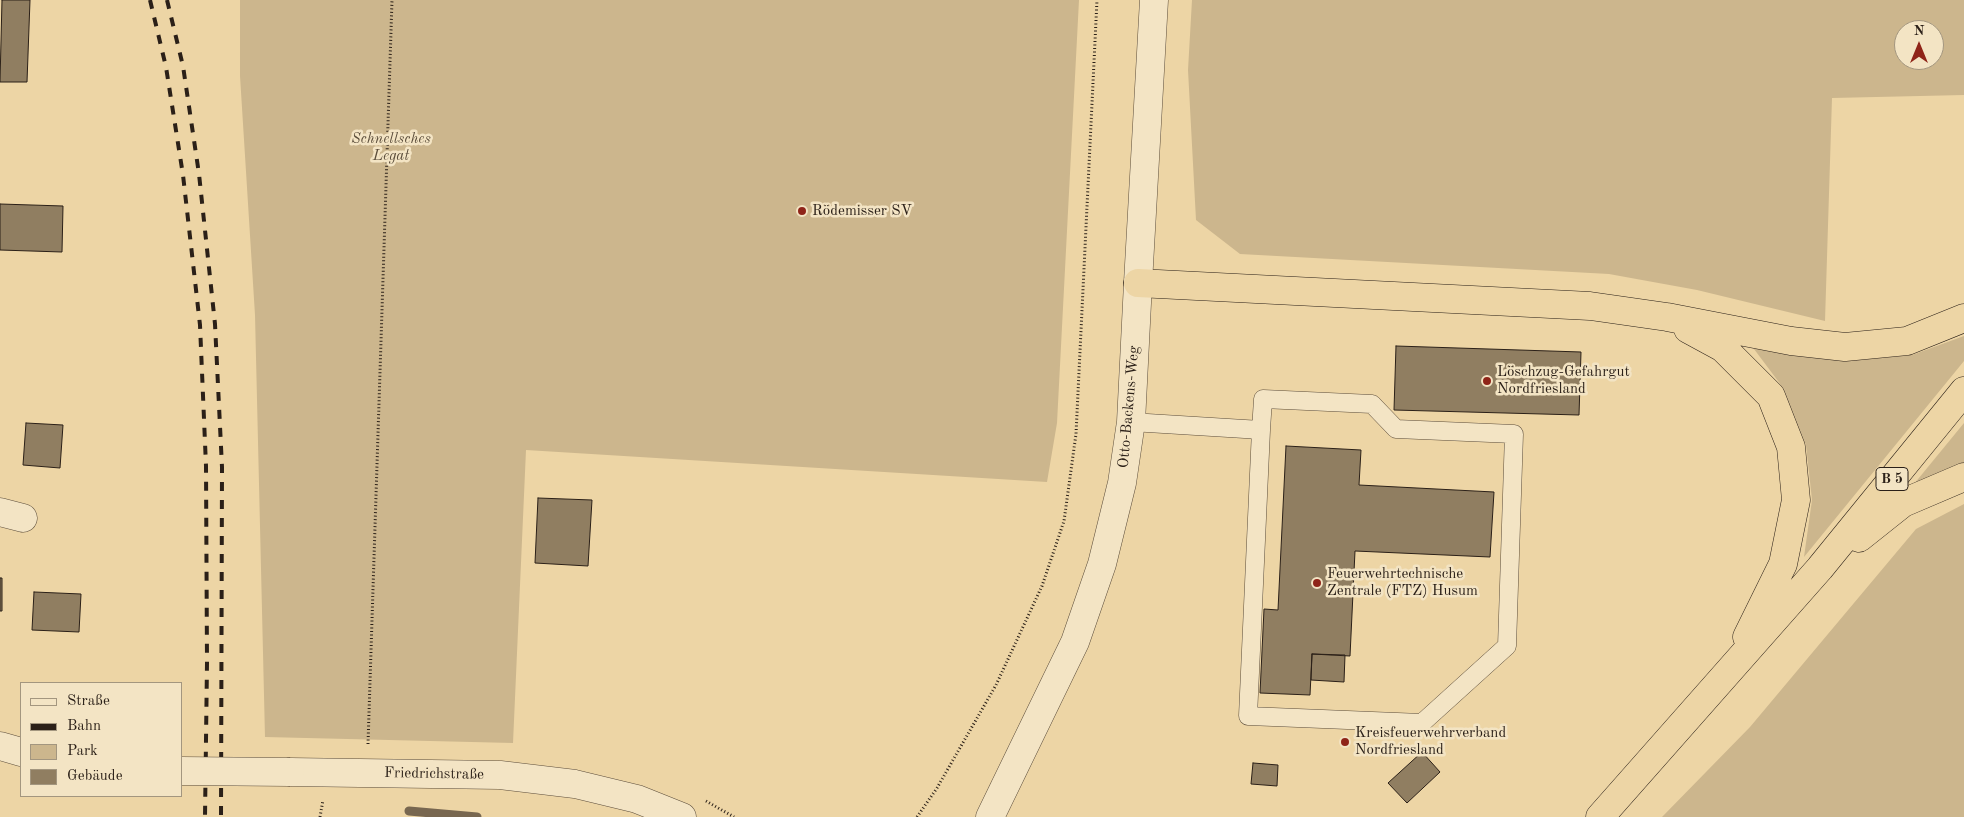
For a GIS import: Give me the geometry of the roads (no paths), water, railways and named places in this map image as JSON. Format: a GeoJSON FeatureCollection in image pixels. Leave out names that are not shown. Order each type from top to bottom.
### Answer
{"type":"FeatureCollection","features":[{"type":"Feature","properties":{"kind":"highway"},"geometry":{"type":"LineString","coordinates":[[1138,284],[1590,306],[1667,317],[1791,341],[1845,347],[1907,340],[1964,318]]}},
{"type":"Feature","properties":{"kind":"highway"},"geometry":{"type":"LineString","coordinates":[[1667,317],[1722,348],[1772,396],[1791,447],[1796,500],[1783,564],[1730,672]]}},
{"type":"Feature","properties":{"kind":"highway","name":"B 5"},"geometry":{"type":"LineString","coordinates":[[1600,817],[1820,568],[1964,391]]}},
{"type":"Feature","properties":{"kind":"highway"},"geometry":{"type":"LineString","coordinates":[[1820,568],[1903,503],[1964,477]]}},
{"type":"Feature","properties":{"kind":"street","name":"Otto-Backens-Weg"},"geometry":{"type":"LineString","coordinates":[[990,817],[1074,642],[1102,564],[1122,483],[1131,422],[1154,0]]}},
{"type":"Feature","properties":{"kind":"street"},"geometry":{"type":"LineString","coordinates":[[0,746],[20,752]]}},
{"type":"Feature","properties":{"kind":"street","name":"Friedrichstraße"},"geometry":{"type":"LineString","coordinates":[[182,771],[500,775],[575,784],[637,799],[682,817]]}},
{"type":"Feature","properties":{"kind":"lane"},"geometry":{"type":"LineString","coordinates":[[1263,399],[1372,404],[1396,429],[1514,434],[1507,646],[1422,723],[1248,716],[1262,430],[1263,399]]}},
{"type":"Feature","properties":{"kind":"lane"},"geometry":{"type":"LineString","coordinates":[[1131,422],[1262,430]]}},
{"type":"Feature","properties":{"kind":"waterway"},"geometry":{"type":"LineString","coordinates":[[409,811],[477,817]]}},
{"type":"Feature","properties":{"kind":"railway"},"geometry":{"type":"LineString","coordinates":[[150,0],[166,67],[183,175],[200,325],[206,466],[207,663],[205,817]]}},
{"type":"Feature","properties":{"kind":"railway"},"geometry":{"type":"LineString","coordinates":[[167,0],[183,66],[199,174],[215,324],[222,467],[221,817]]}},
{"type":"Feature","properties":{"kind":"place","name":"Rödemisser SV"},"geometry":{"type":"Point","coordinates":[802,211]}},
{"type":"Feature","properties":{"kind":"place","name":"Löschzug-Gefahrgut Nordfriesland"},"geometry":{"type":"Point","coordinates":[1487,381]}},
{"type":"Feature","properties":{"kind":"place","name":"Feuerwehrtechnische Zentrale (FTZ) Husum"},"geometry":{"type":"Point","coordinates":[1317,583]}},
{"type":"Feature","properties":{"kind":"place","name":"Kreisfeuerwehrverband Nordfriesland"},"geometry":{"type":"Point","coordinates":[1345,742]}},
{"type":"Feature","properties":{"kind":"park label","name":"Schnellsches Legat"},"geometry":{"type":"Point","coordinates":[391,148]}}]}
